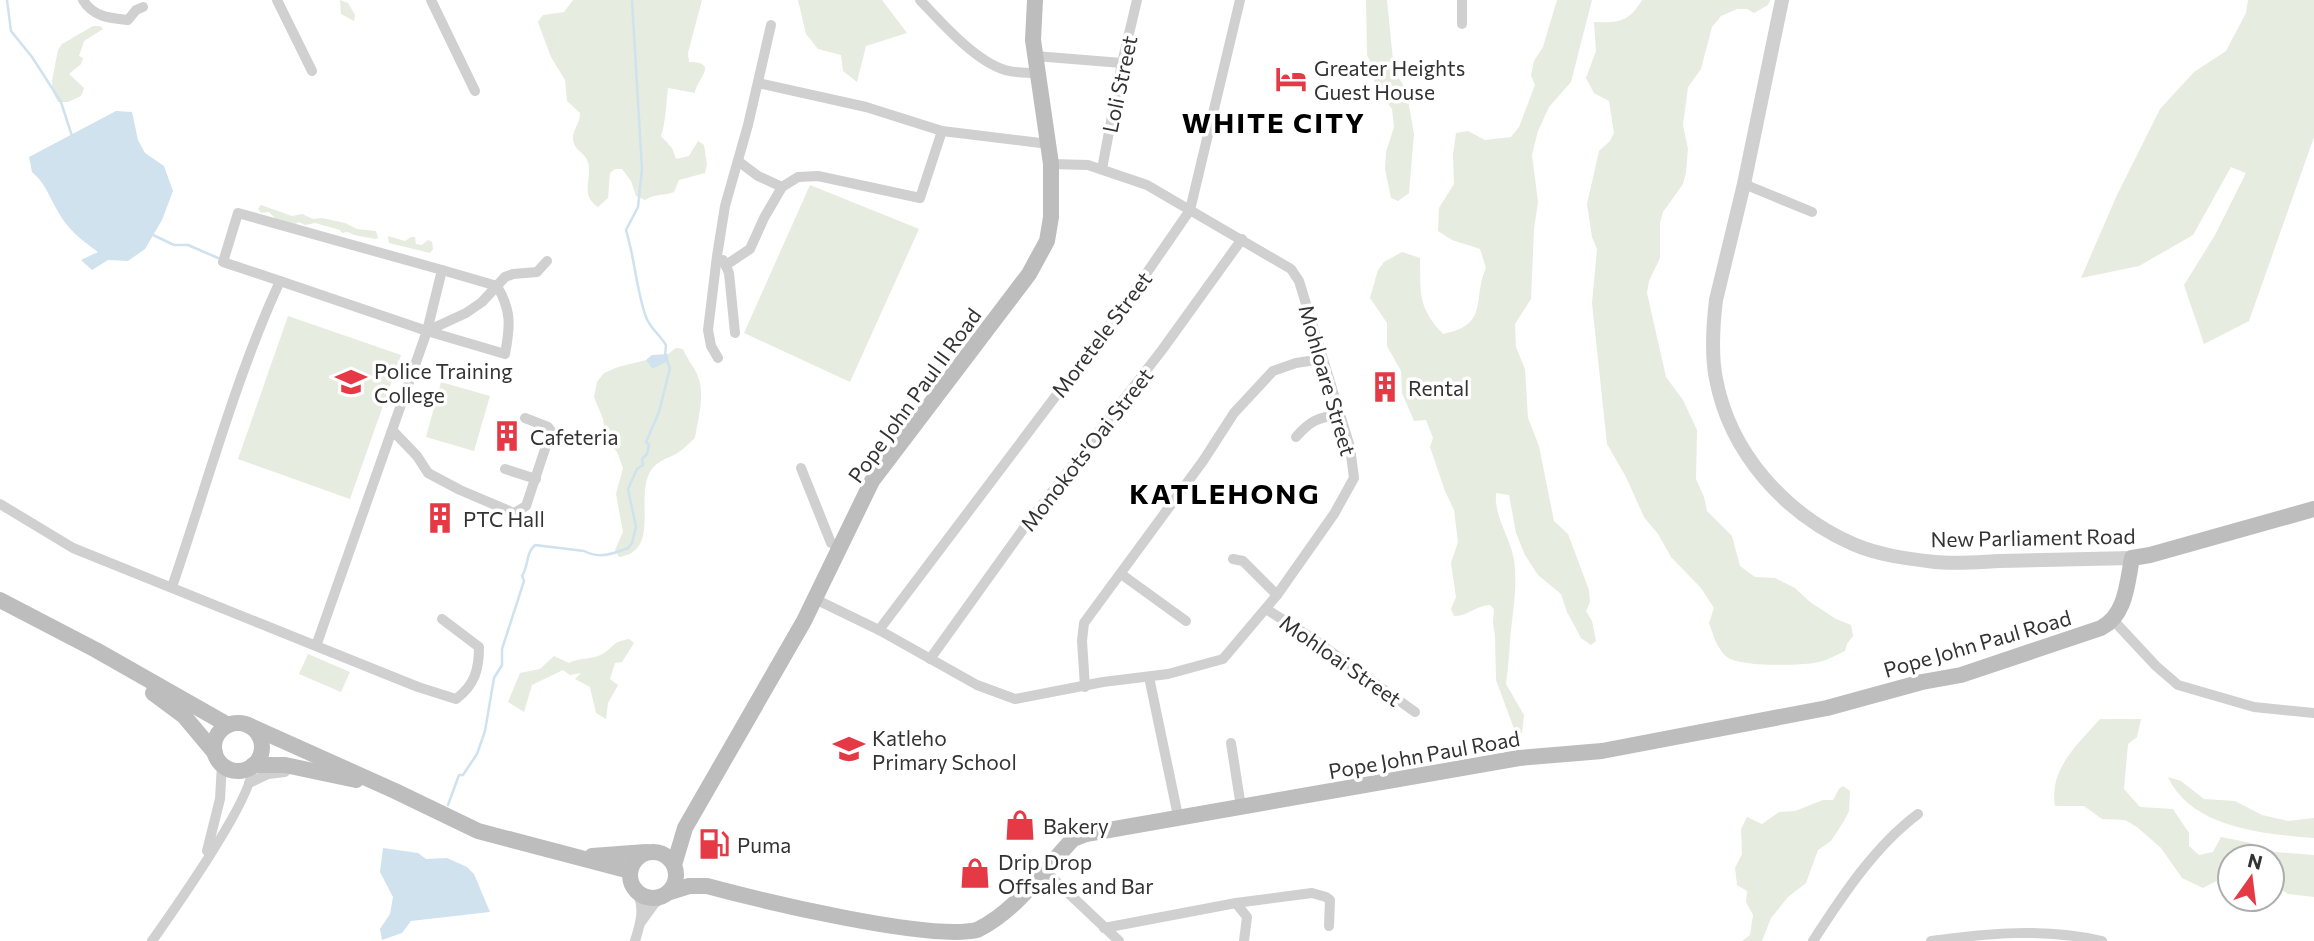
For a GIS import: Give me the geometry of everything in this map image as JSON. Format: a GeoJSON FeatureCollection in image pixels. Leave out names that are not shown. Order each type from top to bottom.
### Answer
{"type":"FeatureCollection","features":[{"type":"Feature","properties":{"kind":"main road","name":"Pope John Paul II Road"},"geometry":{"type":"LineString","coordinates":[[685,828],[815,599],[872,481],[1041,255],[1050,230],[1051,164],[1033,40],[1035,0]]}},
{"type":"Feature","properties":{"kind":"main road","name":"New Parliament Road"},"geometry":{"type":"LineString","coordinates":[[2132,558],[2314,509]]}},
{"type":"Feature","properties":{"kind":"main road"},"geometry":{"type":"LineString","coordinates":[[2114,621],[2125,595],[2132,558]]}},
{"type":"Feature","properties":{"kind":"main road"},"geometry":{"type":"LineString","coordinates":[[0,600],[67,634],[228,725]]}},
{"type":"Feature","properties":{"kind":"main road","name":"Pope John Paul Road"},"geometry":{"type":"LineString","coordinates":[[667,894],[689,886],[707,886],[909,938],[977,937],[1007,910],[1073,839],[1178,816],[1519,758],[1602,751],[1827,708],[1922,682],[1961,675],[2101,628],[2114,621]]}},
{"type":"Feature","properties":{"kind":"main road"},"geometry":{"type":"LineString","coordinates":[[67,634],[89,653],[174,708],[194,726],[218,758],[236,770],[252,765],[277,764],[395,791]]}},
{"type":"Feature","properties":{"kind":"main road"},"geometry":{"type":"LineString","coordinates":[[218,758],[215,739],[220,731],[228,725],[248,725],[478,831],[630,871]]}},
{"type":"Feature","properties":{"kind":"main road"},"geometry":{"type":"LineString","coordinates":[[248,725],[258,735],[261,744],[261,753],[252,765]]}},
{"type":"Feature","properties":{"kind":"main road"},"geometry":{"type":"LineString","coordinates":[[685,828],[675,866],[677,877],[667,894],[649,898],[636,891],[630,871],[636,859],[685,828]]}},
{"type":"Feature","properties":{"kind":"main road"},"geometry":{"type":"LineString","coordinates":[[575,856],[650,852],[666,855],[675,866]]}},
{"type":"Feature","properties":{"kind":"main road","name":"Pope John Paul Road"},"geometry":{"type":"LineString","coordinates":[[675,866],[707,886]]}},
{"type":"Feature","properties":{"kind":"street"},"geometry":{"type":"LineString","coordinates":[[83,0],[90,10],[110,18],[128,20],[136,10],[143,7]]}},
{"type":"Feature","properties":{"kind":"street"},"geometry":{"type":"LineString","coordinates":[[277,0],[312,71]]}},
{"type":"Feature","properties":{"kind":"street"},"geometry":{"type":"LineString","coordinates":[[431,0],[475,91]]}},
{"type":"Feature","properties":{"kind":"street"},"geometry":{"type":"LineString","coordinates":[[920,0],[974,51],[999,68],[1038,74]]}},
{"type":"Feature","properties":{"kind":"street"},"geometry":{"type":"LineString","coordinates":[[932,12],[937,0]]}},
{"type":"Feature","properties":{"kind":"street","name":"Loli Street"},"geometry":{"type":"LineString","coordinates":[[1102,169],[1137,0]]}},
{"type":"Feature","properties":{"kind":"street","name":"Moretele Street"},"geometry":{"type":"LineString","coordinates":[[879,630],[1117,314],[1190,211],[1240,0]]}},
{"type":"Feature","properties":{"kind":"street"},"geometry":{"type":"LineString","coordinates":[[1462,0],[1462,24]]}},
{"type":"Feature","properties":{"kind":"street","name":"New Parliament Road"},"geometry":{"type":"LineString","coordinates":[[1782,0],[1714,319],[1715,376],[1737,440],[1749,460],[1765,480],[1806,515],[1855,545],[1890,555],[1937,562],[2132,558]]}},
{"type":"Feature","properties":{"kind":"street"},"geometry":{"type":"LineString","coordinates":[[718,358],[711,345],[708,330],[717,256],[725,206],[771,25]]}},
{"type":"Feature","properties":{"kind":"street"},"geometry":{"type":"LineString","coordinates":[[1035,56],[1122,63]]}},
{"type":"Feature","properties":{"kind":"street"},"geometry":{"type":"LineString","coordinates":[[758,83],[866,107],[942,131],[1049,144]]}},
{"type":"Feature","properties":{"kind":"street"},"geometry":{"type":"LineString","coordinates":[[726,265],[750,249],[782,187],[798,177],[818,176],[920,198],[942,131]]}},
{"type":"Feature","properties":{"kind":"street"},"geometry":{"type":"LineString","coordinates":[[738,160],[758,176],[782,187]]}},
{"type":"Feature","properties":{"kind":"street","name":"Mohloare Street"},"geometry":{"type":"LineString","coordinates":[[815,599],[879,630],[984,688],[1015,699],[1205,666],[1223,659],[1266,609],[1334,514],[1354,478],[1350,447],[1299,281],[1291,269],[1147,185],[1088,165],[1051,164]]}},
{"type":"Feature","properties":{"kind":"street"},"geometry":{"type":"LineString","coordinates":[[1744,184],[1812,212]]}},
{"type":"Feature","properties":{"kind":"street"},"geometry":{"type":"LineString","coordinates":[[238,213],[497,286],[507,303],[510,330],[505,354],[223,262],[238,213]]}},
{"type":"Feature","properties":{"kind":"street","name":"Monokots'Oai Street"},"geometry":{"type":"LineString","coordinates":[[930,659],[1032,518],[1162,350],[1242,239]]}},
{"type":"Feature","properties":{"kind":"street"},"geometry":{"type":"LineString","coordinates":[[717,256],[726,265],[735,333]]}},
{"type":"Feature","properties":{"kind":"street"},"geometry":{"type":"LineString","coordinates":[[428,331],[466,313],[505,277],[537,272],[547,261]]}},
{"type":"Feature","properties":{"kind":"street"},"geometry":{"type":"LineString","coordinates":[[316,646],[428,331],[442,270]]}},
{"type":"Feature","properties":{"kind":"street"},"geometry":{"type":"LineString","coordinates":[[172,587],[219,443],[280,281]]}},
{"type":"Feature","properties":{"kind":"street"},"geometry":{"type":"LineString","coordinates":[[1085,687],[1082,641],[1084,624],[1203,461],[1234,413],[1273,371],[1296,363],[1322,359]]}},
{"type":"Feature","properties":{"kind":"street"},"geometry":{"type":"LineString","coordinates":[[1296,437],[1309,422],[1340,415]]}},
{"type":"Feature","properties":{"kind":"street"},"geometry":{"type":"LineString","coordinates":[[393,431],[417,456],[428,473],[514,513],[526,506],[551,431],[548,427],[525,418]]}},
{"type":"Feature","properties":{"kind":"street"},"geometry":{"type":"LineString","coordinates":[[801,468],[831,543],[840,548]]}},
{"type":"Feature","properties":{"kind":"street"},"geometry":{"type":"LineString","coordinates":[[505,469],[536,479]]}},
{"type":"Feature","properties":{"kind":"street"},"geometry":{"type":"LineString","coordinates":[[0,505],[73,548],[418,687],[456,699],[476,678],[479,647],[442,619]]}},
{"type":"Feature","properties":{"kind":"street"},"geometry":{"type":"LineString","coordinates":[[1233,559],[1250,566],[1277,595]]}},
{"type":"Feature","properties":{"kind":"street"},"geometry":{"type":"LineString","coordinates":[[1121,574],[1186,621]]}},
{"type":"Feature","properties":{"kind":"street","name":"Mohloai Street"},"geometry":{"type":"LineString","coordinates":[[1266,609],[1312,638],[1415,712]]}},
{"type":"Feature","properties":{"kind":"street"},"geometry":{"type":"LineString","coordinates":[[2114,621],[2156,666],[2178,685],[2254,707],[2314,713]]}},
{"type":"Feature","properties":{"kind":"street"},"geometry":{"type":"LineString","coordinates":[[1149,677],[1178,816]]}},
{"type":"Feature","properties":{"kind":"street"},"geometry":{"type":"LineString","coordinates":[[1231,743],[1241,807]]}},
{"type":"Feature","properties":{"kind":"street"},"geometry":{"type":"LineString","coordinates":[[198,873],[208,849],[218,810],[218,758]]}},
{"type":"Feature","properties":{"kind":"street"},"geometry":{"type":"LineString","coordinates":[[152,941],[226,827],[249,783],[253,772],[252,765]]}},
{"type":"Feature","properties":{"kind":"street"},"geometry":{"type":"LineString","coordinates":[[249,783],[268,774],[310,774],[315,771]]}},
{"type":"Feature","properties":{"kind":"street"},"geometry":{"type":"LineString","coordinates":[[1813,941],[1871,859],[1899,828],[1918,814]]}},
{"type":"Feature","properties":{"kind":"street"},"geometry":{"type":"LineString","coordinates":[[1044,870],[1119,941]]}},
{"type":"Feature","properties":{"kind":"street"},"geometry":{"type":"LineString","coordinates":[[635,941],[641,922],[642,906],[636,891]]}},
{"type":"Feature","properties":{"kind":"street"},"geometry":{"type":"LineString","coordinates":[[1104,928],[1236,903],[1312,893],[1330,900],[1329,926]]}},
{"type":"Feature","properties":{"kind":"street"},"geometry":{"type":"LineString","coordinates":[[641,922],[654,904],[667,894]]}},
{"type":"Feature","properties":{"kind":"street"},"geometry":{"type":"LineString","coordinates":[[1236,903],[1247,918],[1244,941]]}},
{"type":"Feature","properties":{"kind":"street"},"geometry":{"type":"LineString","coordinates":[[1931,941],[1987,933],[2032,932],[2102,941]]}},
{"type":"Feature","properties":{"kind":"shaded area"},"geometry":{"type":"Polygon","coordinates":[[[340,0],[348,3],[355,15],[354,21],[341,14],[340,0]]]}},
{"type":"Feature","properties":{"kind":"shaded area"},"geometry":{"type":"Polygon","coordinates":[[[573,0],[702,0],[688,53],[689,62],[703,65],[704,72],[695,93],[668,88],[661,136],[672,148],[676,159],[689,156],[698,141],[704,145],[707,164],[705,173],[679,180],[674,192],[645,200],[636,196],[631,181],[622,169],[615,169],[610,173],[608,198],[598,207],[592,202],[588,192],[588,162],[575,146],[573,139],[580,113],[567,101],[565,80],[551,57],[538,22],[543,15],[564,12],[573,0]]]}},
{"type":"Feature","properties":{"kind":"shaded area"},"geometry":{"type":"Polygon","coordinates":[[[798,0],[882,0],[907,33],[866,46],[857,82],[843,71],[841,55],[818,49],[806,34],[798,0]]]}},
{"type":"Feature","properties":{"kind":"shaded area"},"geometry":{"type":"Polygon","coordinates":[[[1366,0],[1387,0],[1394,71],[1406,89],[1414,134],[1409,193],[1398,201],[1391,198],[1385,169],[1386,152],[1394,127],[1392,109],[1374,84],[1375,72],[1367,55],[1366,0]]]}},
{"type":"Feature","properties":{"kind":"shaded area"},"geometry":{"type":"Polygon","coordinates":[[[1557,0],[1592,0],[1571,82],[1549,107],[1538,131],[1532,155],[1538,202],[1531,299],[1515,324],[1516,347],[1525,369],[1528,418],[1539,446],[1554,521],[1568,534],[1589,590],[1590,602],[1586,611],[1592,621],[1596,641],[1591,645],[1581,638],[1561,594],[1538,575],[1525,555],[1516,533],[1509,495],[1496,493],[1497,511],[1512,551],[1515,570],[1506,684],[1524,715],[1522,733],[1516,734],[1496,680],[1494,609],[1490,605],[1454,616],[1451,609],[1456,597],[1451,563],[1458,542],[1454,510],[1430,447],[1433,438],[1426,420],[1414,421],[1402,393],[1401,371],[1387,346],[1387,323],[1370,298],[1378,270],[1384,262],[1402,252],[1420,258],[1422,299],[1429,315],[1443,334],[1458,330],[1474,317],[1486,268],[1480,249],[1452,240],[1438,231],[1439,208],[1454,184],[1453,154],[1456,133],[1468,131],[1485,140],[1511,137],[1519,127],[1535,85],[1531,75],[1534,61],[1543,47],[1557,0]]]}},
{"type":"Feature","properties":{"kind":"shaded area"},"geometry":{"type":"Polygon","coordinates":[[[1642,0],[1770,0],[1768,5],[1754,13],[1747,9],[1737,9],[1721,16],[1712,27],[1701,69],[1688,87],[1683,125],[1688,149],[1686,173],[1683,184],[1663,212],[1660,223],[1660,258],[1649,281],[1647,293],[1666,377],[1683,400],[1697,430],[1696,479],[1707,511],[1732,536],[1740,566],[1755,577],[1775,578],[1795,588],[1810,602],[1836,619],[1851,625],[1853,636],[1845,651],[1822,661],[1757,664],[1733,660],[1724,654],[1709,623],[1714,608],[1701,588],[1671,557],[1644,517],[1607,444],[1592,303],[1597,249],[1592,237],[1587,204],[1599,151],[1614,133],[1609,101],[1594,93],[1586,78],[1596,51],[1594,22],[1623,20],[1633,13],[1642,0]]]}},
{"type":"Feature","properties":{"kind":"shaded area"},"geometry":{"type":"Polygon","coordinates":[[[2248,0],[2314,0],[2314,137],[2249,321],[2204,344],[2184,285],[2215,235],[2246,173],[2231,167],[2193,235],[2139,266],[2081,278],[2117,195],[2160,109],[2194,72],[2226,51],[2246,13],[2248,0]]]}},
{"type":"Feature","properties":{"kind":"shaded area"},"geometry":{"type":"Polygon","coordinates":[[[93,26],[103,29],[84,41],[79,56],[83,58],[81,64],[69,74],[84,88],[81,96],[68,102],[58,102],[52,81],[58,50],[62,44],[93,26]]]}},
{"type":"Feature","properties":{"kind":"shaded area"},"geometry":{"type":"Polygon","coordinates":[[[810,185],[919,229],[850,382],[744,333],[810,185]]]}},
{"type":"Feature","properties":{"kind":"shaded area"},"geometry":{"type":"Polygon","coordinates":[[[261,205],[292,216],[302,214],[313,219],[322,218],[345,223],[357,229],[376,231],[378,238],[342,233],[340,230],[315,223],[295,224],[276,219],[269,212],[261,213],[258,209],[261,205]]]}},
{"type":"Feature","properties":{"kind":"shaded area"},"geometry":{"type":"Polygon","coordinates":[[[388,236],[405,241],[415,237],[416,244],[422,245],[428,240],[432,242],[433,249],[430,253],[389,243],[388,236]]]}},
{"type":"Feature","properties":{"kind":"shaded area"},"geometry":{"type":"Polygon","coordinates":[[[288,316],[401,355],[350,499],[238,459],[288,316]]]}},
{"type":"Feature","properties":{"kind":"shaded area"},"geometry":{"type":"Polygon","coordinates":[[[676,348],[683,349],[700,381],[700,406],[695,438],[652,469],[646,485],[643,535],[632,553],[619,557],[615,550],[623,532],[616,494],[623,468],[617,452],[606,440],[603,419],[594,397],[597,382],[604,373],[646,360],[652,369],[669,361],[668,354],[676,348]]]}},
{"type":"Feature","properties":{"kind":"shaded area"},"geometry":{"type":"Polygon","coordinates":[[[441,382],[490,396],[474,451],[426,437],[441,382]]]}},
{"type":"Feature","properties":{"kind":"shaded area"},"geometry":{"type":"Polygon","coordinates":[[[629,639],[634,643],[622,662],[615,663],[610,679],[618,685],[608,703],[606,719],[596,713],[590,687],[575,679],[581,673],[570,675],[563,670],[532,685],[524,712],[508,702],[520,673],[540,669],[554,656],[569,663],[596,657],[617,643],[629,639]]]}},
{"type":"Feature","properties":{"kind":"shaded area"},"geometry":{"type":"Polygon","coordinates":[[[308,654],[350,672],[341,692],[299,674],[308,654]]]}},
{"type":"Feature","properties":{"kind":"shaded area"},"geometry":{"type":"Polygon","coordinates":[[[2100,719],[2141,719],[2137,737],[2128,744],[2124,789],[2140,807],[2173,809],[2189,833],[2189,846],[2199,855],[2213,852],[2216,846],[2216,881],[2203,888],[2182,878],[2161,848],[2125,820],[2102,819],[2084,806],[2055,806],[2056,780],[2074,748],[2100,719]]]}},
{"type":"Feature","properties":{"kind":"shaded area"},"geometry":{"type":"Polygon","coordinates":[[[2168,777],[2181,781],[2204,799],[2235,801],[2262,815],[2288,821],[2314,818],[2314,838],[2252,830],[2211,818],[2179,794],[2168,777]]]}},
{"type":"Feature","properties":{"kind":"shaded area"},"geometry":{"type":"Polygon","coordinates":[[[1843,786],[1850,791],[1849,811],[1831,841],[1818,850],[1806,883],[1788,897],[1771,918],[1762,941],[1742,941],[1750,935],[1753,915],[1746,902],[1747,891],[1737,885],[1735,868],[1742,854],[1741,829],[1747,817],[1762,824],[1779,812],[1795,811],[1823,800],[1833,800],[1843,786]]]}},
{"type":"Feature","properties":{"kind":"shaded area"},"geometry":{"type":"Polygon","coordinates":[[[2221,837],[2251,843],[2218,843],[2221,837]]]}},
{"type":"Feature","properties":{"kind":"shaded area"},"geometry":{"type":"Polygon","coordinates":[[[2286,853],[2314,855],[2314,897],[2288,894],[2286,853]]]}},
{"type":"Feature","properties":{"kind":"water"},"geometry":{"type":"Polygon","coordinates":[[[116,111],[132,112],[138,140],[145,153],[164,166],[173,191],[162,220],[145,249],[128,261],[108,260],[92,270],[81,260],[98,252],[69,228],[32,172],[29,157],[116,111]]]}},
{"type":"Feature","properties":{"kind":"water"},"geometry":{"type":"Polygon","coordinates":[[[668,354],[669,361],[652,369],[646,360],[652,355],[668,354]]]}},
{"type":"Feature","properties":{"kind":"water"},"geometry":{"type":"Polygon","coordinates":[[[383,848],[418,853],[426,859],[447,858],[467,867],[474,874],[490,912],[411,921],[402,933],[382,940],[380,929],[390,914],[393,897],[380,872],[383,848]]]}},
{"type":"Feature","properties":{"kind":"waterway"},"geometry":{"type":"LineString","coordinates":[[7,0],[11,31],[32,57],[61,102],[72,136]]}},
{"type":"Feature","properties":{"kind":"waterway"},"geometry":{"type":"LineString","coordinates":[[448,805],[459,775],[463,775],[477,754],[485,731],[494,678],[502,665],[502,649],[532,549],[535,545],[584,551],[595,555],[611,554],[628,548],[636,527],[628,489],[647,454],[649,445],[646,442],[659,412],[670,368],[665,356],[666,345],[646,317],[626,230],[638,207],[642,169],[632,0]]}},
{"type":"Feature","properties":{"kind":"waterway"},"geometry":{"type":"LineString","coordinates":[[151,234],[174,245],[188,245],[218,258]]}},
{"type":"Feature","properties":{"kind":"place","name":"Greater Heights Guest House"},"geometry":{"type":"Point","coordinates":[1291,79]}},
{"type":"Feature","properties":{"kind":"place","name":"Police Training College"},"geometry":{"type":"Point","coordinates":[351,382]}},
{"type":"Feature","properties":{"kind":"place","name":"Rental"},"geometry":{"type":"Point","coordinates":[1385,387]}},
{"type":"Feature","properties":{"kind":"place","name":"Cafeteria"},"geometry":{"type":"Point","coordinates":[507,436]}},
{"type":"Feature","properties":{"kind":"place","name":"PTC Hall"},"geometry":{"type":"Point","coordinates":[440,518]}},
{"type":"Feature","properties":{"kind":"place","name":"Katleho Primary School"},"geometry":{"type":"Point","coordinates":[849,749]}},
{"type":"Feature","properties":{"kind":"place","name":"Bakery"},"geometry":{"type":"Point","coordinates":[1020,825]}},
{"type":"Feature","properties":{"kind":"place","name":"Puma"},"geometry":{"type":"Point","coordinates":[714,844]}},
{"type":"Feature","properties":{"kind":"place","name":"Drip Drop Offsales and Bar"},"geometry":{"type":"Point","coordinates":[975,873]}},
{"type":"Feature","properties":{"kind":"district","name":"WHITE CITY"},"geometry":{"type":"Point","coordinates":[1274,122]}},
{"type":"Feature","properties":{"kind":"district","name":"KATLEHONG"},"geometry":{"type":"Point","coordinates":[1225,493]}}]}
